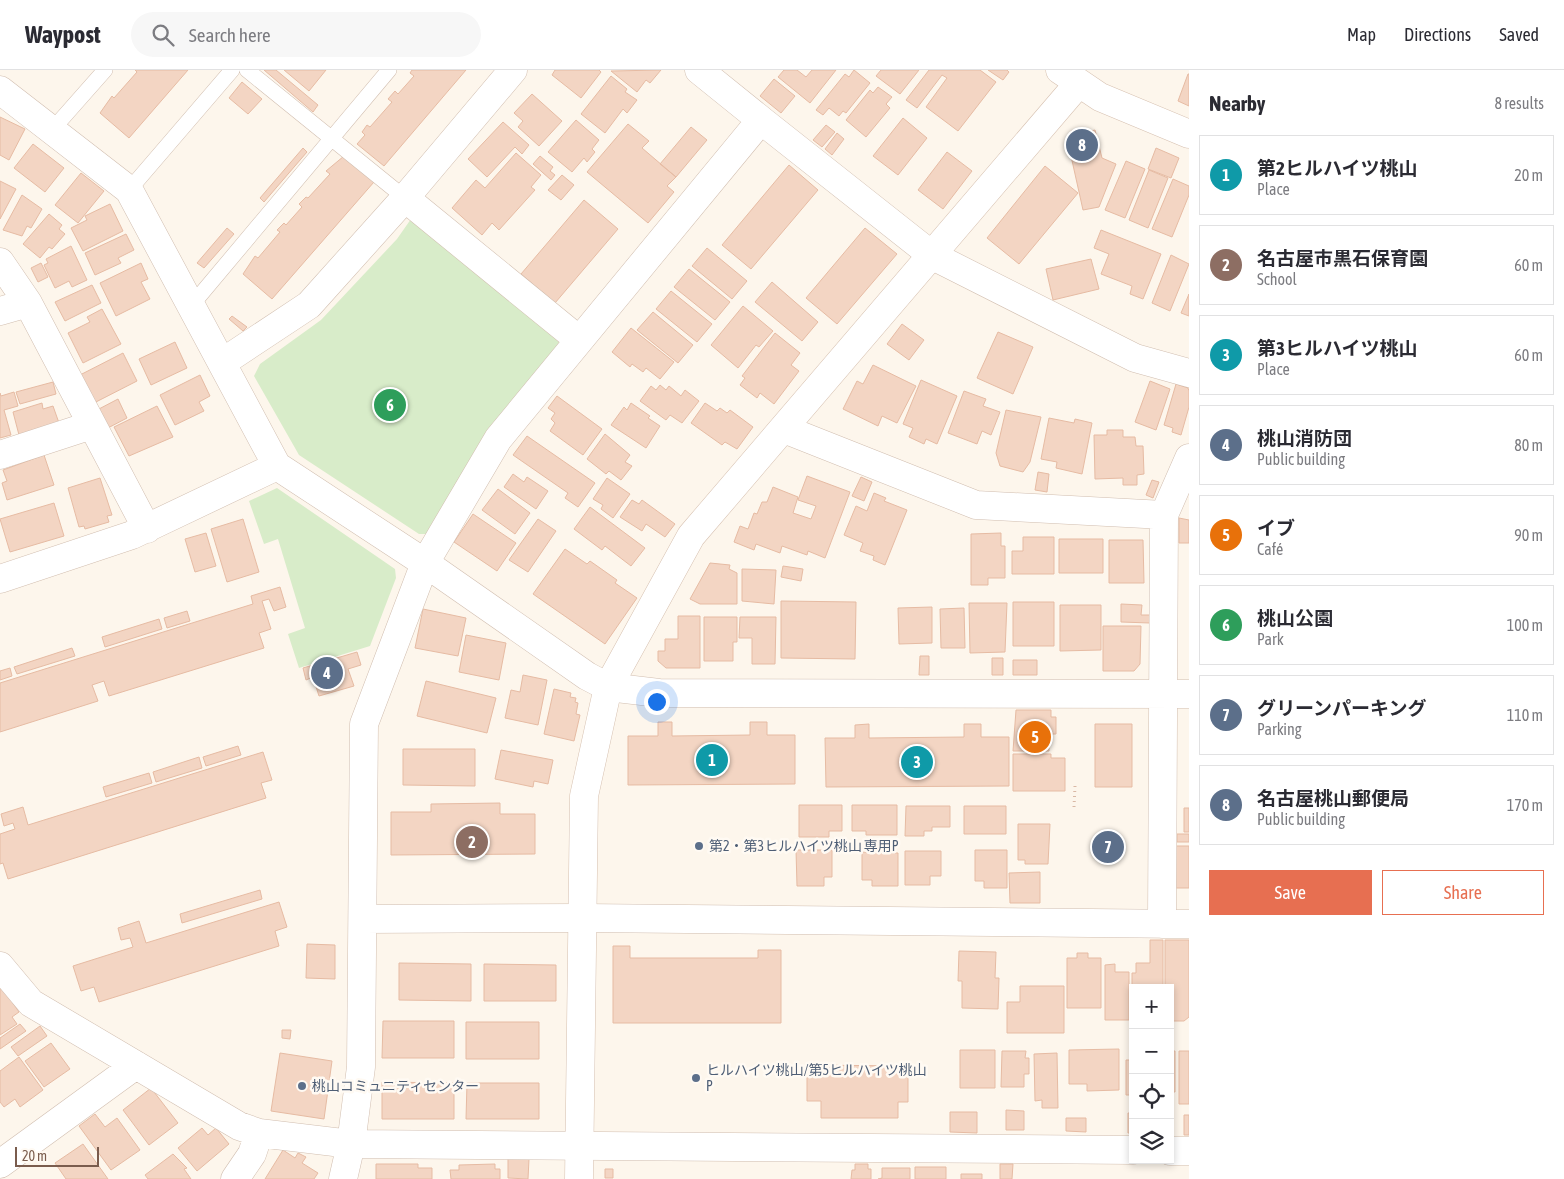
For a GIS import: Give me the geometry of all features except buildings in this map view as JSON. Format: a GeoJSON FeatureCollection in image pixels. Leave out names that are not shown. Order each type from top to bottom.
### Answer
{"type":"FeatureCollection","features":[{"type":"Feature","properties":{"kind":"street"},"geometry":{"type":"LineString","coordinates":[[223,362],[309,305],[406,198],[513,70]]}},
{"type":"Feature","properties":{"kind":"street"},"geometry":{"type":"LineString","coordinates":[[699,70],[933,256],[1135,358],[1189,374]]}},
{"type":"Feature","properties":{"kind":"street"},"geometry":{"type":"LineString","coordinates":[[580,1179],[584,796],[608,687],[692,536],[933,256],[1075,75],[1100,97],[1189,134]]}},
{"type":"Feature","properties":{"kind":"street"},"geometry":{"type":"LineString","coordinates":[[0,90],[129,190],[223,362],[277,466],[424,563],[587,676],[608,687],[659,692],[1176,694]]}},
{"type":"Feature","properties":{"kind":"street"},"geometry":{"type":"LineString","coordinates":[[343,1179],[351,1144],[361,1067],[364,724],[424,563],[498,439],[761,120]]}},
{"type":"Feature","properties":{"kind":"street"},"geometry":{"type":"LineString","coordinates":[[406,198],[579,340]]}},
{"type":"Feature","properties":{"kind":"street"},"geometry":{"type":"LineString","coordinates":[[0,262],[28,303],[147,529]]}},
{"type":"Feature","properties":{"kind":"street"},"geometry":{"type":"LineString","coordinates":[[0,311],[28,303]]}},
{"type":"Feature","properties":{"kind":"street"},"geometry":{"type":"LineString","coordinates":[[0,455],[92,425]]}},
{"type":"Feature","properties":{"kind":"street"},"geometry":{"type":"LineString","coordinates":[[784,428],[976,505],[1164,515]]}},
{"type":"Feature","properties":{"kind":"street"},"geometry":{"type":"LineString","coordinates":[[1162,924],[1176,694],[1164,515],[1189,458]]}},
{"type":"Feature","properties":{"kind":"street"},"geometry":{"type":"LineString","coordinates":[[0,579],[147,529],[277,466]]}},
{"type":"Feature","properties":{"kind":"street"},"geometry":{"type":"LineString","coordinates":[[363,919],[583,918],[1189,924]]}},
{"type":"Feature","properties":{"kind":"street"},"geometry":{"type":"LineString","coordinates":[[0,966],[31,1003],[239,1126],[260,1133],[351,1144],[1129,1150]]}},
{"type":"Feature","properties":{"kind":"street"},"geometry":{"type":"LineString","coordinates":[[0,1164],[136,1065]]}},
{"type":"Feature","properties":{"kind":"street"},"geometry":{"type":"LineString","coordinates":[[234,1179],[252,1154],[260,1133]]}},
{"type":"Feature","properties":{"kind":"street"},"geometry":{"type":"LineString","coordinates":[[1174,1151],[1189,1151]]}},
{"type":"Feature","properties":{"kind":"lane"},"geometry":{"type":"LineString","coordinates":[[52,130],[105,70]]}},
{"type":"Feature","properties":{"kind":"lane"},"geometry":{"type":"LineString","coordinates":[[129,190],[232,70]]}},
{"type":"Feature","properties":{"kind":"lane"},"geometry":{"type":"LineString","coordinates":[[247,70],[406,198]]}},
{"type":"Feature","properties":{"kind":"lane"},"geometry":{"type":"LineString","coordinates":[[191,306],[389,70]]}},
{"type":"Feature","properties":{"kind":"path"},"geometry":{"type":"LineString","coordinates":[[1074,807],[1075,786]]}},
{"type":"Feature","properties":{"kind":"green space"},"geometry":{"type":"Polygon","coordinates":[[[411,219],[553,327],[560,345],[430,534],[419,534],[299,455],[254,376],[260,364],[321,320],[397,239],[411,219]]]}},
{"type":"Feature","properties":{"kind":"green space"},"geometry":{"type":"Polygon","coordinates":[[[277,488],[395,569],[396,578],[370,646],[299,668],[288,634],[305,628],[278,539],[264,544],[249,501],[277,488]]]}},
{"type":"Feature","properties":{"kind":"place","name":"名古屋桃山郵便局"},"geometry":{"type":"Point","coordinates":[1082,145]}},
{"type":"Feature","properties":{"kind":"place","name":"桃山公園"},"geometry":{"type":"Point","coordinates":[390,405]}},
{"type":"Feature","properties":{"kind":"place","name":"桃山消防団"},"geometry":{"type":"Point","coordinates":[327,673]}},
{"type":"Feature","properties":{"kind":"place","name":"イブ"},"geometry":{"type":"Point","coordinates":[1035,737]}},
{"type":"Feature","properties":{"kind":"place","name":"第2ヒルハイツ桃山"},"geometry":{"type":"Point","coordinates":[712,760]}},
{"type":"Feature","properties":{"kind":"place","name":"第3ヒルハイツ桃山"},"geometry":{"type":"Point","coordinates":[917,762]}},
{"type":"Feature","properties":{"kind":"place","name":"名古屋市黒石保育園"},"geometry":{"type":"Point","coordinates":[472,842]}},
{"type":"Feature","properties":{"kind":"place","name":"第2・第3ヒルハイツ桃山 専用P"},"geometry":{"type":"Point","coordinates":[699,846]}},
{"type":"Feature","properties":{"kind":"place","name":"グリーンパーキング"},"geometry":{"type":"Point","coordinates":[1108,847]}},
{"type":"Feature","properties":{"kind":"place","name":"ヒルハイツ桃山/第5ヒルハイツ桃山 P"},"geometry":{"type":"Point","coordinates":[696,1078]}},
{"type":"Feature","properties":{"kind":"place","name":"桃山コミュニティセンター"},"geometry":{"type":"Point","coordinates":[302,1086]}}]}
